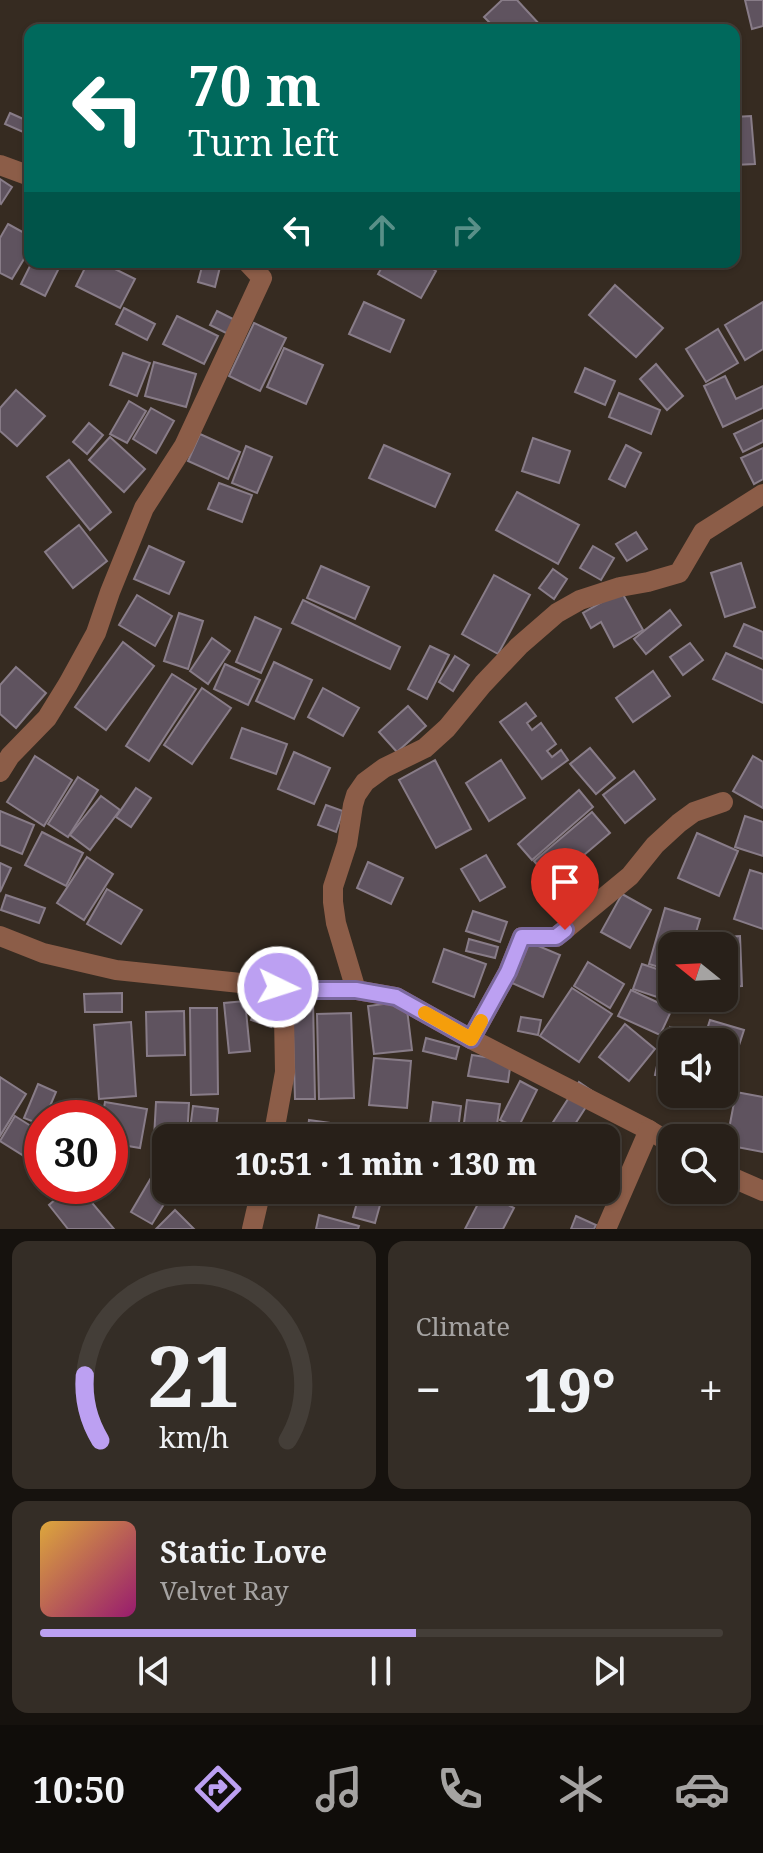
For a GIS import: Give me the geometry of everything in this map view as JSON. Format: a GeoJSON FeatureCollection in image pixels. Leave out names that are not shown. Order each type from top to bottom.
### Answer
{"type":"FeatureCollection","features":[{"type":"Feature","properties":{"kind":"street"},"geometry":{"type":"LineString","coordinates":[[0,165],[24,174]]}},
{"type":"Feature","properties":{"kind":"street"},"geometry":{"type":"LineString","coordinates":[[0,772],[10,756],[47,718],[96,633],[144,508],[184,446],[262,278],[253,268]]}},
{"type":"Feature","properties":{"kind":"street"},"geometry":{"type":"LineString","coordinates":[[356,990],[336,923],[333,887],[347,844],[356,795],[365,782],[384,768],[425,748],[447,728],[519,646],[557,613],[593,595],[679,573],[703,532],[763,494]]}},
{"type":"Feature","properties":{"kind":"street"},"geometry":{"type":"LineString","coordinates":[[471,1039],[508,972],[522,937],[556,937],[630,876],[655,845],[679,823],[694,812],[723,802]]}},
{"type":"Feature","properties":{"kind":"street"},"geometry":{"type":"LineString","coordinates":[[0,936],[43,953],[116,970],[307,990],[356,990],[396,997],[658,1135]]}},
{"type":"Feature","properties":{"kind":"street"},"geometry":{"type":"LineString","coordinates":[[276,1124],[285,1072],[284,1016],[278,987]]}},
{"type":"Feature","properties":{"kind":"street"},"geometry":{"type":"LineString","coordinates":[[606,1229],[649,1130]]}},
{"type":"Feature","properties":{"kind":"street"},"geometry":{"type":"LineString","coordinates":[[738,1180],[763,1191]]}},
{"type":"Feature","properties":{"kind":"street"},"geometry":{"type":"LineString","coordinates":[[252,1229],[258,1204]]}},
{"type":"Feature","properties":{"kind":"building"},"geometry":{"type":"Polygon","coordinates":[[[502,0],[517,0],[539,24],[491,24],[484,17],[502,0]]]}},
{"type":"Feature","properties":{"kind":"building"},"geometry":{"type":"Polygon","coordinates":[[[745,0],[763,0],[763,26],[752,29],[745,0]]]}},
{"type":"Feature","properties":{"kind":"building"},"geometry":{"type":"Polygon","coordinates":[[[10,113],[24,119],[24,132],[5,124],[10,113]]]}},
{"type":"Feature","properties":{"kind":"building"},"geometry":{"type":"Polygon","coordinates":[[[751,116],[755,164],[740,165],[740,117],[751,116]]]}},
{"type":"Feature","properties":{"kind":"building"},"geometry":{"type":"Polygon","coordinates":[[[0,179],[12,187],[1,204],[0,203],[0,179]]]}},
{"type":"Feature","properties":{"kind":"building"},"geometry":{"type":"Polygon","coordinates":[[[8,224],[24,233],[24,259],[12,279],[0,273],[0,238],[8,224]]]}},
{"type":"Feature","properties":{"kind":"building"},"geometry":{"type":"Polygon","coordinates":[[[29,268],[59,268],[45,296],[21,284],[29,268]]]}},
{"type":"Feature","properties":{"kind":"building"},"geometry":{"type":"Polygon","coordinates":[[[85,268],[113,268],[135,279],[120,308],[76,286],[85,268]]]}},
{"type":"Feature","properties":{"kind":"building"},"geometry":{"type":"Polygon","coordinates":[[[202,268],[220,268],[215,287],[198,282],[202,268]]]}},
{"type":"Feature","properties":{"kind":"building"},"geometry":{"type":"Polygon","coordinates":[[[382,268],[431,268],[436,271],[421,298],[378,274],[382,268]]]}},
{"type":"Feature","properties":{"kind":"building"},"geometry":{"type":"Polygon","coordinates":[[[615,285],[663,328],[636,357],[589,315],[615,285]]]}},
{"type":"Feature","properties":{"kind":"building"},"geometry":{"type":"Polygon","coordinates":[[[364,302],[404,320],[390,352],[349,334],[364,302]]]}},
{"type":"Feature","properties":{"kind":"building"},"geometry":{"type":"Polygon","coordinates":[[[763,302],[763,349],[745,360],[725,325],[763,302]]]}},
{"type":"Feature","properties":{"kind":"building"},"geometry":{"type":"Polygon","coordinates":[[[124,308],[155,324],[147,340],[116,324],[124,308]]]}},
{"type":"Feature","properties":{"kind":"building"},"geometry":{"type":"Polygon","coordinates":[[[217,311],[237,321],[230,335],[210,325],[217,311]]]}},
{"type":"Feature","properties":{"kind":"building"},"geometry":{"type":"Polygon","coordinates":[[[177,316],[218,336],[204,364],[163,344],[177,316]]]}},
{"type":"Feature","properties":{"kind":"building"},"geometry":{"type":"Polygon","coordinates":[[[254,323],[286,338],[260,391],[229,376],[254,323]]]}},
{"type":"Feature","properties":{"kind":"building"},"geometry":{"type":"Polygon","coordinates":[[[718,329],[738,363],[706,382],[686,349],[718,329]]]}},
{"type":"Feature","properties":{"kind":"building"},"geometry":{"type":"Polygon","coordinates":[[[284,348],[323,365],[306,404],[267,387],[284,348]]]}},
{"type":"Feature","properties":{"kind":"building"},"geometry":{"type":"Polygon","coordinates":[[[123,353],[150,363],[137,396],[110,385],[123,353]]]}},
{"type":"Feature","properties":{"kind":"building"},"geometry":{"type":"Polygon","coordinates":[[[154,362],[196,374],[186,407],[145,396],[154,362]]]}},
{"type":"Feature","properties":{"kind":"building"},"geometry":{"type":"Polygon","coordinates":[[[656,364],[683,396],[667,410],[640,379],[656,364]]]}},
{"type":"Feature","properties":{"kind":"building"},"geometry":{"type":"Polygon","coordinates":[[[585,368],[615,381],[605,405],[575,392],[585,368]]]}},
{"type":"Feature","properties":{"kind":"building"},"geometry":{"type":"Polygon","coordinates":[[[725,376],[736,399],[763,386],[763,408],[723,427],[704,386],[725,376]]]}},
{"type":"Feature","properties":{"kind":"building"},"geometry":{"type":"Polygon","coordinates":[[[16,390],[45,416],[17,446],[0,431],[0,408],[16,390]]]}},
{"type":"Feature","properties":{"kind":"building"},"geometry":{"type":"Polygon","coordinates":[[[619,393],[660,410],[651,434],[609,417],[619,393]]]}},
{"type":"Feature","properties":{"kind":"building"},"geometry":{"type":"Polygon","coordinates":[[[129,401],[146,411],[127,443],[110,434],[129,401]]]}},
{"type":"Feature","properties":{"kind":"building"},"geometry":{"type":"Polygon","coordinates":[[[151,408],[174,421],[156,453],[133,439],[151,408]]]}},
{"type":"Feature","properties":{"kind":"building"},"geometry":{"type":"Polygon","coordinates":[[[763,420],[763,442],[743,452],[734,434],[763,420]]]}},
{"type":"Feature","properties":{"kind":"building"},"geometry":{"type":"Polygon","coordinates":[[[89,423],[103,435],[87,454],[73,442],[89,423]]]}},
{"type":"Feature","properties":{"kind":"building"},"geometry":{"type":"Polygon","coordinates":[[[200,434],[240,452],[228,479],[188,461],[200,434]]]}},
{"type":"Feature","properties":{"kind":"building"},"geometry":{"type":"Polygon","coordinates":[[[110,437],[145,469],[124,492],[89,460],[110,437]]]}},
{"type":"Feature","properties":{"kind":"building"},"geometry":{"type":"Polygon","coordinates":[[[533,438],[570,451],[559,483],[522,471],[533,438]]]}},
{"type":"Feature","properties":{"kind":"building"},"geometry":{"type":"Polygon","coordinates":[[[384,445],[450,474],[435,507],[369,478],[384,445]]]}},
{"type":"Feature","properties":{"kind":"building"},"geometry":{"type":"Polygon","coordinates":[[[626,445],[641,453],[625,487],[609,479],[626,445]]]}},
{"type":"Feature","properties":{"kind":"building"},"geometry":{"type":"Polygon","coordinates":[[[246,446],[272,457],[257,493],[232,483],[246,446]]]}},
{"type":"Feature","properties":{"kind":"building"},"geometry":{"type":"Polygon","coordinates":[[[763,448],[763,479],[754,484],[741,458],[763,448]]]}},
{"type":"Feature","properties":{"kind":"building"},"geometry":{"type":"Polygon","coordinates":[[[69,460],[111,512],[90,530],[47,477],[69,460]]]}},
{"type":"Feature","properties":{"kind":"building"},"geometry":{"type":"Polygon","coordinates":[[[219,483],[252,495],[242,522],[208,509],[219,483]]]}},
{"type":"Feature","properties":{"kind":"building"},"geometry":{"type":"Polygon","coordinates":[[[517,492],[579,525],[558,564],[496,530],[517,492]]]}},
{"type":"Feature","properties":{"kind":"building"},"geometry":{"type":"Polygon","coordinates":[[[79,525],[107,561],[73,588],[45,552],[79,525]]]}},
{"type":"Feature","properties":{"kind":"building"},"geometry":{"type":"Polygon","coordinates":[[[636,532],[647,549],[627,561],[616,544],[636,532]]]}},
{"type":"Feature","properties":{"kind":"building"},"geometry":{"type":"Polygon","coordinates":[[[149,546],[184,562],[169,594],[134,579],[149,546]]]}},
{"type":"Feature","properties":{"kind":"building"},"geometry":{"type":"Polygon","coordinates":[[[593,546],[614,558],[601,580],[580,568],[593,546]]]}},
{"type":"Feature","properties":{"kind":"building"},"geometry":{"type":"Polygon","coordinates":[[[741,563],[755,607],[725,617],[711,573],[741,563]]]}},
{"type":"Feature","properties":{"kind":"building"},"geometry":{"type":"Polygon","coordinates":[[[321,566],[369,587],[355,619],[307,598],[321,566]]]}},
{"type":"Feature","properties":{"kind":"building"},"geometry":{"type":"Polygon","coordinates":[[[553,569],[567,579],[554,599],[539,588],[553,569]]]}},
{"type":"Feature","properties":{"kind":"building"},"geometry":{"type":"Polygon","coordinates":[[[494,575],[530,595],[498,654],[462,634],[494,575]]]}},
{"type":"Feature","properties":{"kind":"building"},"geometry":{"type":"Polygon","coordinates":[[[621,591],[643,630],[614,647],[601,622],[591,628],[583,613],[621,591]]]}},
{"type":"Feature","properties":{"kind":"building"},"geometry":{"type":"Polygon","coordinates":[[[137,595],[172,616],[155,646],[119,625],[137,595]]]}},
{"type":"Feature","properties":{"kind":"building"},"geometry":{"type":"Polygon","coordinates":[[[303,600],[400,647],[390,669],[292,623],[303,600]]]}},
{"type":"Feature","properties":{"kind":"building"},"geometry":{"type":"Polygon","coordinates":[[[670,610],[681,625],[646,654],[634,639],[670,610]]]}},
{"type":"Feature","properties":{"kind":"building"},"geometry":{"type":"Polygon","coordinates":[[[179,613],[203,621],[188,669],[164,661],[179,613]]]}},
{"type":"Feature","properties":{"kind":"building"},"geometry":{"type":"Polygon","coordinates":[[[255,617],[281,629],[261,673],[236,662],[255,617]]]}},
{"type":"Feature","properties":{"kind":"building"},"geometry":{"type":"Polygon","coordinates":[[[744,624],[763,632],[763,659],[734,646],[744,624]]]}},
{"type":"Feature","properties":{"kind":"building"},"geometry":{"type":"Polygon","coordinates":[[[212,638],[230,651],[208,684],[190,671],[212,638]]]}},
{"type":"Feature","properties":{"kind":"building"},"geometry":{"type":"Polygon","coordinates":[[[123,642],[154,666],[106,730],[75,707],[123,642]]]}},
{"type":"Feature","properties":{"kind":"building"},"geometry":{"type":"Polygon","coordinates":[[[690,643],[703,660],[683,675],[670,657],[690,643]]]}},
{"type":"Feature","properties":{"kind":"building"},"geometry":{"type":"Polygon","coordinates":[[[430,646],[449,655],[427,699],[408,689],[430,646]]]}},
{"type":"Feature","properties":{"kind":"building"},"geometry":{"type":"Polygon","coordinates":[[[726,653],[763,670],[763,703],[713,679],[726,653]]]}},
{"type":"Feature","properties":{"kind":"building"},"geometry":{"type":"Polygon","coordinates":[[[455,656],[469,665],[453,691],[439,682],[455,656]]]}},
{"type":"Feature","properties":{"kind":"building"},"geometry":{"type":"Polygon","coordinates":[[[274,662],[312,680],[294,719],[256,701],[274,662]]]}},
{"type":"Feature","properties":{"kind":"building"},"geometry":{"type":"Polygon","coordinates":[[[225,664],[260,680],[248,705],[214,689],[225,664]]]}},
{"type":"Feature","properties":{"kind":"building"},"geometry":{"type":"Polygon","coordinates":[[[16,667],[46,693],[16,728],[0,714],[0,685],[16,667]]]}},
{"type":"Feature","properties":{"kind":"building"},"geometry":{"type":"Polygon","coordinates":[[[653,671],[670,696],[633,722],[616,698],[653,671]]]}},
{"type":"Feature","properties":{"kind":"building"},"geometry":{"type":"Polygon","coordinates":[[[172,674],[196,689],[149,761],[126,746],[172,674]]]}},
{"type":"Feature","properties":{"kind":"building"},"geometry":{"type":"Polygon","coordinates":[[[202,688],[231,708],[192,764],[164,745],[202,688]]]}},
{"type":"Feature","properties":{"kind":"building"},"geometry":{"type":"Polygon","coordinates":[[[323,688],[359,708],[343,736],[308,717],[323,688]]]}},
{"type":"Feature","properties":{"kind":"building"},"geometry":{"type":"Polygon","coordinates":[[[526,703],[536,716],[527,723],[532,730],[541,723],[556,744],[547,751],[552,757],[561,750],[568,760],[542,779],[500,722],[526,703]]]}},
{"type":"Feature","properties":{"kind":"building"},"geometry":{"type":"Polygon","coordinates":[[[408,706],[426,726],[397,752],[379,732],[408,706]]]}},
{"type":"Feature","properties":{"kind":"building"},"geometry":{"type":"Polygon","coordinates":[[[242,728],[287,744],[276,774],[231,758],[242,728]]]}},
{"type":"Feature","properties":{"kind":"building"},"geometry":{"type":"Polygon","coordinates":[[[590,748],[615,778],[596,794],[570,764],[590,748]]]}},
{"type":"Feature","properties":{"kind":"building"},"geometry":{"type":"Polygon","coordinates":[[[294,752],[330,768],[314,804],[278,789],[294,752]]]}},
{"type":"Feature","properties":{"kind":"building"},"geometry":{"type":"Polygon","coordinates":[[[35,756],[72,780],[44,826],[7,802],[35,756]]]}},
{"type":"Feature","properties":{"kind":"building"},"geometry":{"type":"Polygon","coordinates":[[[753,756],[763,762],[763,808],[733,791],[753,756]]]}},
{"type":"Feature","properties":{"kind":"building"},"geometry":{"type":"Polygon","coordinates":[[[435,760],[471,829],[436,848],[399,780],[435,760]]]}},
{"type":"Feature","properties":{"kind":"building"},"geometry":{"type":"Polygon","coordinates":[[[501,760],[525,798],[489,821],[466,783],[501,760]]]}},
{"type":"Feature","properties":{"kind":"building"},"geometry":{"type":"Polygon","coordinates":[[[634,771],[655,799],[625,823],[603,795],[634,771]]]}},
{"type":"Feature","properties":{"kind":"building"},"geometry":{"type":"Polygon","coordinates":[[[78,777],[98,790],[68,837],[48,824],[78,777]]]}},
{"type":"Feature","properties":{"kind":"building"},"geometry":{"type":"Polygon","coordinates":[[[136,788],[151,798],[131,827],[116,817],[136,788]]]}},
{"type":"Feature","properties":{"kind":"building"},"geometry":{"type":"Polygon","coordinates":[[[579,790],[593,807],[532,860],[518,844],[579,790]]]}},
{"type":"Feature","properties":{"kind":"building"},"geometry":{"type":"Polygon","coordinates":[[[101,796],[120,810],[90,850],[70,835],[101,796]]]}},
{"type":"Feature","properties":{"kind":"building"},"geometry":{"type":"Polygon","coordinates":[[[326,805],[343,811],[336,832],[318,825],[326,805]]]}},
{"type":"Feature","properties":{"kind":"building"},"geometry":{"type":"Polygon","coordinates":[[[0,811],[34,825],[22,854],[0,845],[0,811]]]}},
{"type":"Feature","properties":{"kind":"building"},"geometry":{"type":"Polygon","coordinates":[[[592,812],[610,833],[552,882],[534,861],[592,812]]]}},
{"type":"Feature","properties":{"kind":"building"},"geometry":{"type":"Polygon","coordinates":[[[745,816],[763,822],[763,856],[735,847],[745,816]]]}},
{"type":"Feature","properties":{"kind":"building"},"geometry":{"type":"Polygon","coordinates":[[[42,832],[83,853],[66,886],[25,865],[42,832]]]}},
{"type":"Feature","properties":{"kind":"building"},"geometry":{"type":"Polygon","coordinates":[[[697,833],[738,851],[719,896],[678,878],[697,833]]]}},
{"type":"Feature","properties":{"kind":"building"},"geometry":{"type":"Polygon","coordinates":[[[486,855],[505,887],[480,901],[461,869],[486,855]]]}},
{"type":"Feature","properties":{"kind":"building"},"geometry":{"type":"Polygon","coordinates":[[[87,857],[113,874],[84,920],[57,903],[87,857]]]}},
{"type":"Feature","properties":{"kind":"building"},"geometry":{"type":"Polygon","coordinates":[[[368,862],[403,878],[391,904],[357,888],[368,862]]]}},
{"type":"Feature","properties":{"kind":"building"},"geometry":{"type":"Polygon","coordinates":[[[0,863],[11,868],[0,892],[0,863]]]}},
{"type":"Feature","properties":{"kind":"building"},"geometry":{"type":"Polygon","coordinates":[[[750,870],[763,874],[763,929],[734,919],[750,870]]]}},
{"type":"Feature","properties":{"kind":"building"},"geometry":{"type":"Polygon","coordinates":[[[577,877],[588,888],[571,904],[560,893],[577,877]]]}},
{"type":"Feature","properties":{"kind":"building"},"geometry":{"type":"Polygon","coordinates":[[[107,889],[142,910],[121,944],[87,924],[107,889]]]}},
{"type":"Feature","properties":{"kind":"building"},"geometry":{"type":"Polygon","coordinates":[[[622,894],[651,910],[630,948],[601,932],[622,894]]]}},
{"type":"Feature","properties":{"kind":"building"},"geometry":{"type":"Polygon","coordinates":[[[6,895],[45,908],[39,923],[1,910],[6,895]]]}},
{"type":"Feature","properties":{"kind":"building"},"geometry":{"type":"Polygon","coordinates":[[[665,908],[700,919],[696,932],[658,932],[665,908]]]}},
{"type":"Feature","properties":{"kind":"building"},"geometry":{"type":"Polygon","coordinates":[[[473,911],[507,922],[500,942],[466,931],[473,911]]]}},
{"type":"Feature","properties":{"kind":"building"},"geometry":{"type":"Polygon","coordinates":[[[658,932],[658,967],[649,964],[658,932]]]}},
{"type":"Feature","properties":{"kind":"building"},"geometry":{"type":"Polygon","coordinates":[[[738,936],[742,986],[738,986],[738,936]]]}},
{"type":"Feature","properties":{"kind":"building"},"geometry":{"type":"Polygon","coordinates":[[[469,939],[498,947],[495,958],[466,951],[469,939]]]}},
{"type":"Feature","properties":{"kind":"building"},"geometry":{"type":"Polygon","coordinates":[[[529,942],[560,955],[543,997],[512,983],[529,942]]]}},
{"type":"Feature","properties":{"kind":"building"},"geometry":{"type":"Polygon","coordinates":[[[444,949],[486,964],[474,997],[433,982],[444,949]]]}},
{"type":"Feature","properties":{"kind":"building"},"geometry":{"type":"Polygon","coordinates":[[[588,962],[624,984],[610,1008],[574,986],[588,962]]]}},
{"type":"Feature","properties":{"kind":"building"},"geometry":{"type":"Polygon","coordinates":[[[642,964],[658,969],[658,997],[633,989],[642,964]]]}},
{"type":"Feature","properties":{"kind":"building"},"geometry":{"type":"Polygon","coordinates":[[[572,988],[612,1014],[579,1062],[540,1036],[572,988]]]}},
{"type":"Feature","properties":{"kind":"building"},"geometry":{"type":"Polygon","coordinates":[[[631,990],[658,1003],[658,1012],[671,1012],[663,1028],[658,1028],[658,1034],[618,1016],[631,990]]]}},
{"type":"Feature","properties":{"kind":"building"},"geometry":{"type":"Polygon","coordinates":[[[122,993],[122,1012],[85,1012],[84,994],[122,993]]]}},
{"type":"Feature","properties":{"kind":"building"},"geometry":{"type":"Polygon","coordinates":[[[260,995],[280,1002],[271,1027],[251,1020],[260,995]]]}},
{"type":"Feature","properties":{"kind":"building"},"geometry":{"type":"Polygon","coordinates":[[[313,1000],[315,1099],[295,1099],[292,1001],[313,1000]]]}},
{"type":"Feature","properties":{"kind":"building"},"geometry":{"type":"Polygon","coordinates":[[[245,1001],[250,1051],[229,1053],[224,1003],[245,1001]]]}},
{"type":"Feature","properties":{"kind":"building"},"geometry":{"type":"Polygon","coordinates":[[[406,1001],[412,1050],[374,1054],[368,1006],[406,1001]]]}},
{"type":"Feature","properties":{"kind":"building"},"geometry":{"type":"Polygon","coordinates":[[[190,1008],[217,1008],[218,1094],[191,1095],[190,1008]]]}},
{"type":"Feature","properties":{"kind":"building"},"geometry":{"type":"Polygon","coordinates":[[[184,1011],[185,1055],[147,1056],[146,1012],[184,1011]]]}},
{"type":"Feature","properties":{"kind":"building"},"geometry":{"type":"Polygon","coordinates":[[[351,1013],[354,1098],[319,1099],[317,1014],[351,1013]]]}},
{"type":"Feature","properties":{"kind":"building"},"geometry":{"type":"Polygon","coordinates":[[[521,1017],[541,1020],[538,1035],[518,1031],[521,1017]]]}},
{"type":"Feature","properties":{"kind":"building"},"geometry":{"type":"Polygon","coordinates":[[[710,1020],[737,1028],[707,1028],[710,1020]]]}},
{"type":"Feature","properties":{"kind":"building"},"geometry":{"type":"Polygon","coordinates":[[[131,1022],[136,1096],[99,1099],[94,1025],[131,1022]]]}},
{"type":"Feature","properties":{"kind":"building"},"geometry":{"type":"Polygon","coordinates":[[[625,1024],[655,1049],[629,1081],[599,1057],[625,1024]]]}},
{"type":"Feature","properties":{"kind":"building"},"geometry":{"type":"Polygon","coordinates":[[[738,1028],[744,1030],[738,1048],[738,1028]]]}},
{"type":"Feature","properties":{"kind":"building"},"geometry":{"type":"Polygon","coordinates":[[[426,1038],[459,1047],[456,1059],[423,1051],[426,1038]]]}},
{"type":"Feature","properties":{"kind":"building"},"geometry":{"type":"Polygon","coordinates":[[[472,1055],[511,1061],[508,1082],[468,1076],[472,1055]]]}},
{"type":"Feature","properties":{"kind":"building"},"geometry":{"type":"Polygon","coordinates":[[[374,1058],[411,1061],[407,1108],[369,1105],[374,1058]]]}},
{"type":"Feature","properties":{"kind":"building"},"geometry":{"type":"Polygon","coordinates":[[[0,1077],[26,1094],[0,1136],[0,1077]]]}},
{"type":"Feature","properties":{"kind":"building"},"geometry":{"type":"Polygon","coordinates":[[[520,1081],[537,1090],[520,1124],[500,1120],[520,1081]]]}},
{"type":"Feature","properties":{"kind":"building"},"geometry":{"type":"Polygon","coordinates":[[[579,1082],[595,1093],[575,1124],[552,1124],[579,1082]]]}},
{"type":"Feature","properties":{"kind":"building"},"geometry":{"type":"Polygon","coordinates":[[[38,1084],[56,1092],[53,1100],[31,1100],[38,1084]]]}},
{"type":"Feature","properties":{"kind":"building"},"geometry":{"type":"Polygon","coordinates":[[[738,1092],[763,1097],[763,1152],[738,1147],[738,1124],[730,1124],[733,1108],[738,1108],[738,1092]]]}},
{"type":"Feature","properties":{"kind":"building"},"geometry":{"type":"Polygon","coordinates":[[[467,1100],[500,1104],[497,1124],[464,1124],[467,1100]]]}},
{"type":"Feature","properties":{"kind":"building"},"geometry":{"type":"Polygon","coordinates":[[[156,1102],[189,1103],[188,1124],[155,1124],[156,1102]]]}},
{"type":"Feature","properties":{"kind":"building"},"geometry":{"type":"Polygon","coordinates":[[[433,1102],[461,1106],[459,1124],[430,1124],[433,1102]]]}},
{"type":"Feature","properties":{"kind":"building"},"geometry":{"type":"Polygon","coordinates":[[[128,1106],[147,1109],[140,1148],[128,1146],[128,1106]]]}},
{"type":"Feature","properties":{"kind":"building"},"geometry":{"type":"Polygon","coordinates":[[[193,1106],[218,1109],[216,1124],[191,1124],[193,1106]]]}},
{"type":"Feature","properties":{"kind":"building"},"geometry":{"type":"Polygon","coordinates":[[[15,1116],[24,1122],[24,1156],[0,1141],[15,1116]]]}},
{"type":"Feature","properties":{"kind":"building"},"geometry":{"type":"Polygon","coordinates":[[[309,1120],[338,1124],[309,1124],[309,1120]]]}},
{"type":"Feature","properties":{"kind":"building"},"geometry":{"type":"Polygon","coordinates":[[[152,1179],[152,1204],[164,1204],[152,1224],[131,1212],[152,1179]]]}},
{"type":"Feature","properties":{"kind":"building"},"geometry":{"type":"Polygon","coordinates":[[[93,1204],[114,1229],[68,1229],[49,1205],[93,1204]]]}},
{"type":"Feature","properties":{"kind":"building"},"geometry":{"type":"Polygon","coordinates":[[[357,1204],[380,1205],[375,1223],[353,1217],[357,1204]]]}},
{"type":"Feature","properties":{"kind":"building"},"geometry":{"type":"Polygon","coordinates":[[[478,1204],[506,1204],[514,1208],[503,1229],[465,1229],[478,1204]]]}},
{"type":"Feature","properties":{"kind":"building"},"geometry":{"type":"Polygon","coordinates":[[[175,1210],[194,1229],[156,1229],[175,1210]]]}},
{"type":"Feature","properties":{"kind":"building"},"geometry":{"type":"Polygon","coordinates":[[[319,1215],[359,1226],[358,1229],[316,1229],[319,1215]]]}},
{"type":"Feature","properties":{"kind":"building"},"geometry":{"type":"Polygon","coordinates":[[[576,1216],[596,1225],[594,1229],[571,1229],[576,1216]]]}},
{"type":"Feature","properties":{"kind":"slow traffic"},"geometry":{"type":"LineString","coordinates":[[425,1013],[471,1039],[481,1021]]}},
{"type":"Feature","properties":{"kind":"route"},"geometry":{"type":"LineString","coordinates":[[278,987],[356,990],[396,997],[471,1039],[508,972],[522,937],[556,937],[565,930]]}}]}
